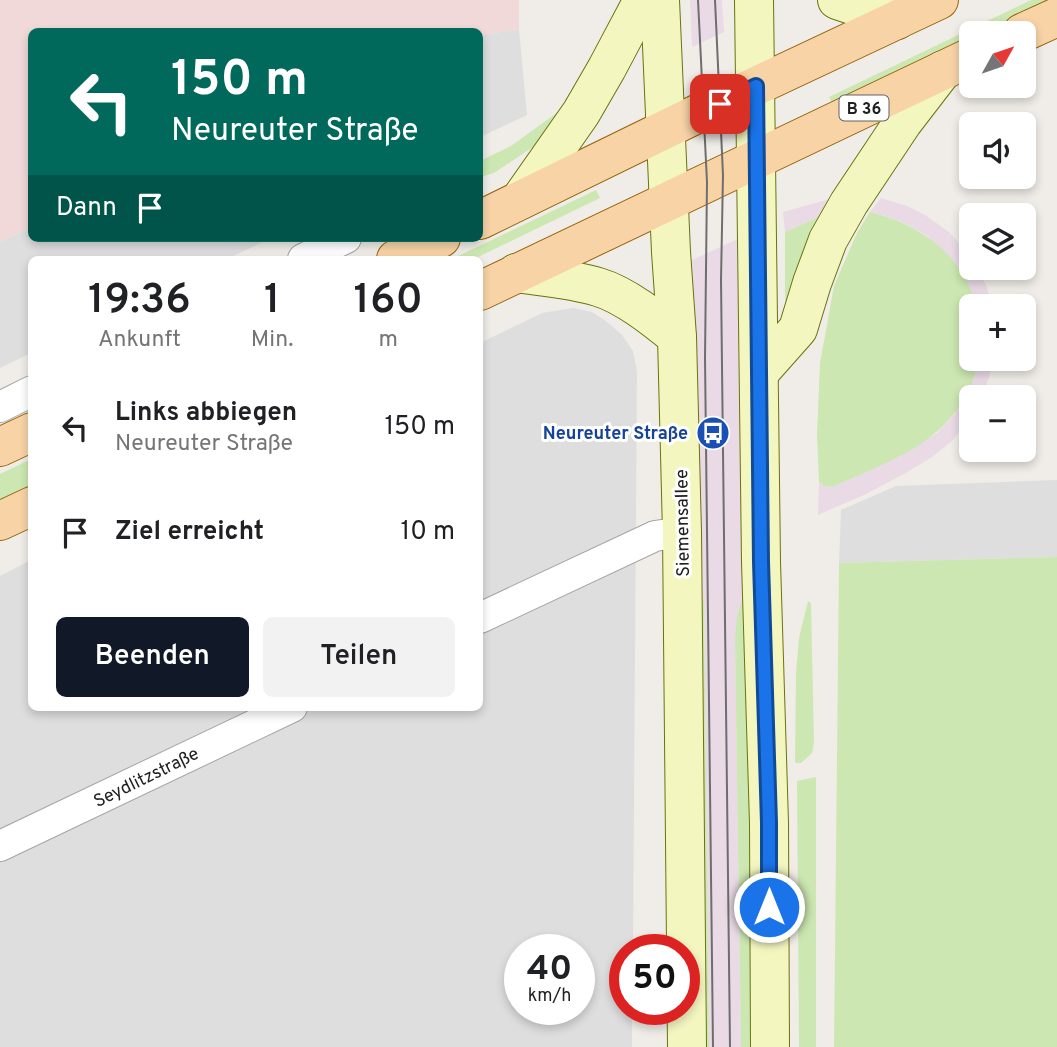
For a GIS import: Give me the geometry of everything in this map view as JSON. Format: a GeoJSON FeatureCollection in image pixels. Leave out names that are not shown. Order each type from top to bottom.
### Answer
{"type":"FeatureCollection","features":[{"type":"Feature","properties":{"kind":"main road"},"geometry":{"type":"LineString","coordinates":[[520,200],[581,113],[643,0]]}},
{"type":"Feature","properties":{"kind":"main road","name":"Siemensallee"},"geometry":{"type":"LineString","coordinates":[[660,0],[677,337],[682,532],[687,1047]]}},
{"type":"Feature","properties":{"kind":"main road"},"geometry":{"type":"LineString","coordinates":[[754,0],[761,562],[769,823],[770,1047]]}},
{"type":"Feature","properties":{"kind":"main road"},"geometry":{"type":"LineString","coordinates":[[837,0],[897,20]]}},
{"type":"Feature","properties":{"kind":"main road"},"geometry":{"type":"LineString","coordinates":[[483,218],[939,0]]}},
{"type":"Feature","properties":{"kind":"main road"},"geometry":{"type":"LineString","coordinates":[[1036,27],[1057,17]]}},
{"type":"Feature","properties":{"kind":"main road"},"geometry":{"type":"LineString","coordinates":[[759,373],[798,329],[828,240],[863,181],[903,122],[957,63]]}},
{"type":"Feature","properties":{"kind":"main road","name":"B 36"},"geometry":{"type":"LineString","coordinates":[[483,290],[957,63]]}},
{"type":"Feature","properties":{"kind":"main road"},"geometry":{"type":"LineString","coordinates":[[402,256],[432,242]]}},
{"type":"Feature","properties":{"kind":"main road"},"geometry":{"type":"LineString","coordinates":[[516,273],[600,287],[635,306],[677,337]]}},
{"type":"Feature","properties":{"kind":"main road"},"geometry":{"type":"LineString","coordinates":[[0,447],[28,434]]}},
{"type":"Feature","properties":{"kind":"main road"},"geometry":{"type":"LineString","coordinates":[[0,521],[28,508]]}},
{"type":"Feature","properties":{"kind":"street"},"geometry":{"type":"LineString","coordinates":[[309,256],[338,242]]}},
{"type":"Feature","properties":{"kind":"street"},"geometry":{"type":"LineString","coordinates":[[0,407],[28,393]]}},
{"type":"Feature","properties":{"kind":"street"},"geometry":{"type":"LineString","coordinates":[[483,617],[655,536],[682,532]]}},
{"type":"Feature","properties":{"kind":"street","name":"Seydlitzstraße"},"geometry":{"type":"LineString","coordinates":[[0,846],[284,711]]}},
{"type":"Feature","properties":{"kind":"shaded area"},"geometry":{"type":"Polygon","coordinates":[[[0,0],[519,0],[519,29],[483,35],[483,28],[28,28],[28,228],[0,242],[0,0]]]}},
{"type":"Feature","properties":{"kind":"shaded area"},"geometry":{"type":"Polygon","coordinates":[[[690,0],[722,0],[724,32],[692,47],[690,0]]]}},
{"type":"Feature","properties":{"kind":"shaded area"},"geometry":{"type":"Polygon","coordinates":[[[519,29],[527,115],[483,136],[483,35],[519,29]]]}},
{"type":"Feature","properties":{"kind":"shaded area"},"geometry":{"type":"Polygon","coordinates":[[[833,198],[821,216],[785,232],[783,212],[833,198]]]}},
{"type":"Feature","properties":{"kind":"shaded area"},"geometry":{"type":"Polygon","coordinates":[[[881,198],[925,215],[949,232],[959,243],[959,269],[927,236],[906,224],[870,212],[881,198]]]}},
{"type":"Feature","properties":{"kind":"shaded area"},"geometry":{"type":"Polygon","coordinates":[[[28,228],[28,242],[263,242],[233,256],[28,256],[28,354],[0,368],[0,242],[28,228]]]}},
{"type":"Feature","properties":{"kind":"shaded area"},"geometry":{"type":"Polygon","coordinates":[[[744,236],[748,591],[735,640],[741,1047],[709,1047],[704,601],[694,600],[690,261],[744,236]]]}},
{"type":"Feature","properties":{"kind":"shaded area"},"geometry":{"type":"Polygon","coordinates":[[[966,280],[983,280],[989,294],[972,294],[966,280]]]}},
{"type":"Feature","properties":{"kind":"shaded area"},"geometry":{"type":"Polygon","coordinates":[[[573,308],[592,312],[622,335],[633,351],[637,371],[633,934],[609,934],[609,1025],[632,1025],[632,1047],[0,1047],[0,576],[28,562],[28,711],[483,711],[483,342],[542,313],[573,308]]]}},
{"type":"Feature","properties":{"kind":"shaded area"},"geometry":{"type":"Polygon","coordinates":[[[973,371],[991,371],[986,385],[967,385],[973,371]]]}},
{"type":"Feature","properties":{"kind":"shaded area"},"geometry":{"type":"Polygon","coordinates":[[[959,403],[959,432],[932,457],[864,495],[818,515],[819,482],[826,487],[835,486],[898,457],[937,433],[954,415],[959,403]]]}},
{"type":"Feature","properties":{"kind":"shaded area"},"geometry":{"type":"Polygon","coordinates":[[[1057,480],[1057,557],[839,563],[841,510],[896,486],[1057,480]]]}},
{"type":"Feature","properties":{"kind":"green space"},"geometry":{"type":"Polygon","coordinates":[[[1031,0],[1056,0],[1011,21],[987,21],[1031,0]]]}},
{"type":"Feature","properties":{"kind":"green space"},"geometry":{"type":"Polygon","coordinates":[[[959,35],[959,46],[833,106],[829,97],[959,35]]]}},
{"type":"Feature","properties":{"kind":"green space"},"geometry":{"type":"Polygon","coordinates":[[[569,104],[561,121],[533,147],[494,173],[483,176],[483,160],[511,146],[569,104]]]}},
{"type":"Feature","properties":{"kind":"green space"},"geometry":{"type":"Polygon","coordinates":[[[596,190],[600,198],[480,256],[458,256],[596,190]]]}},
{"type":"Feature","properties":{"kind":"green space"},"geometry":{"type":"Polygon","coordinates":[[[870,212],[911,227],[947,253],[959,269],[959,280],[966,280],[972,294],[959,294],[959,371],[975,371],[970,385],[959,385],[958,408],[943,426],[925,441],[883,465],[835,486],[826,487],[819,482],[817,435],[820,363],[834,286],[857,233],[870,212]]]}},
{"type":"Feature","properties":{"kind":"green space"},"geometry":{"type":"Polygon","coordinates":[[[821,216],[792,298],[785,301],[785,232],[821,216]]]}},
{"type":"Feature","properties":{"kind":"green space"},"geometry":{"type":"Polygon","coordinates":[[[28,460],[28,488],[0,502],[0,474],[28,460]]]}},
{"type":"Feature","properties":{"kind":"green space"},"geometry":{"type":"Polygon","coordinates":[[[1057,557],[1057,1047],[834,1047],[839,563],[1057,557]]]}},
{"type":"Feature","properties":{"kind":"green space"},"geometry":{"type":"Polygon","coordinates":[[[743,597],[756,1047],[741,1047],[735,640],[737,617],[743,597]]]}},
{"type":"Feature","properties":{"kind":"green space"},"geometry":{"type":"Polygon","coordinates":[[[694,600],[704,600],[709,1047],[698,1047],[700,934],[697,934],[694,600]]]}},
{"type":"Feature","properties":{"kind":"green space"},"geometry":{"type":"Polygon","coordinates":[[[808,601],[811,603],[814,743],[812,753],[801,763],[795,763],[796,673],[799,638],[808,601]]]}},
{"type":"Feature","properties":{"kind":"green space"},"geometry":{"type":"Polygon","coordinates":[[[816,777],[816,1047],[799,1047],[797,781],[816,777]]]}},
{"type":"Feature","properties":{"kind":"tram line"},"geometry":{"type":"LineString","coordinates":[[698,0],[707,182],[705,358],[713,1047]]}},
{"type":"Feature","properties":{"kind":"tram line"},"geometry":{"type":"LineString","coordinates":[[715,0],[723,175],[721,280],[730,1047]]}},
{"type":"Feature","properties":{"kind":"place","name":"Neureuter Straße"},"geometry":{"type":"Point","coordinates":[713,433]}},
{"type":"Feature","properties":{"kind":"route"},"geometry":{"type":"LineString","coordinates":[[720,104],[756,86],[761,562],[769,907]]}}]}
